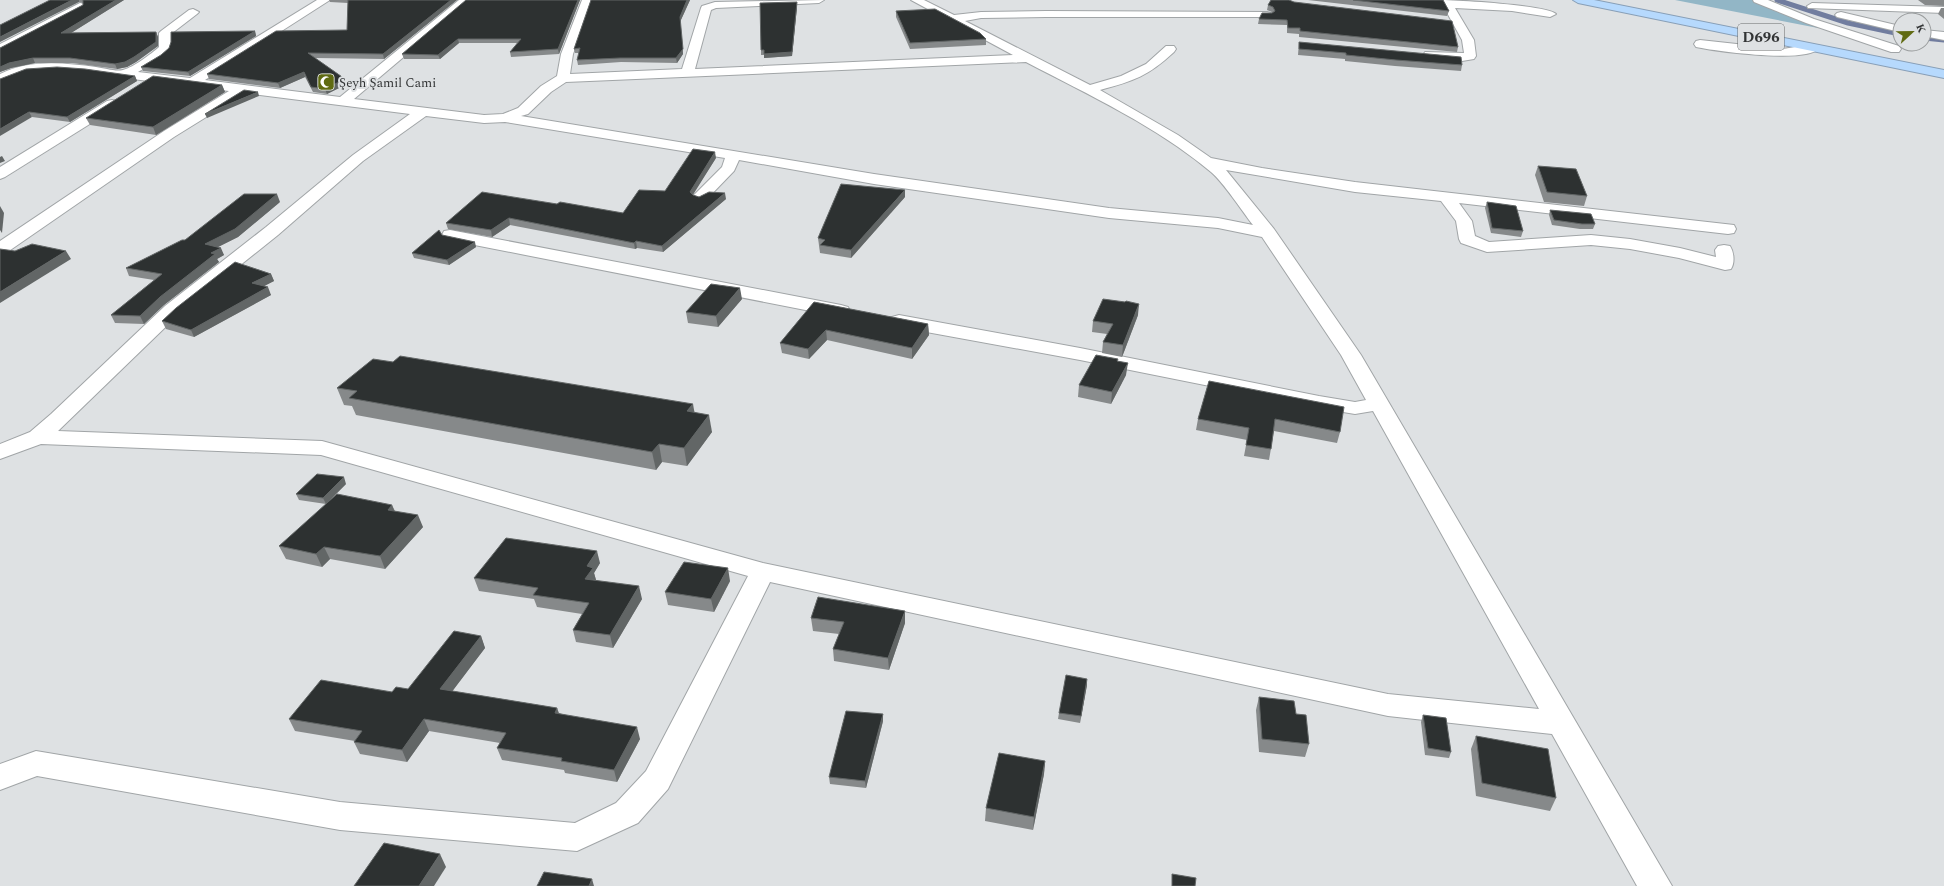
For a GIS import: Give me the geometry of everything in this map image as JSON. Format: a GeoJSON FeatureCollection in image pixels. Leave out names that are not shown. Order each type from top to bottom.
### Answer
{"type":"FeatureCollection","features":[{"type":"Feature","properties":{"kind":"highway","name":"D696"},"geometry":{"type":"LineString","coordinates":[[1578,0],[1944,74]]}},
{"type":"Feature","properties":{"kind":"highway"},"geometry":{"type":"LineString","coordinates":[[1809,33],[1892,48]]}},
{"type":"Feature","properties":{"kind":"street"},"geometry":{"type":"LineString","coordinates":[[193,82],[325,0]]}},
{"type":"Feature","properties":{"kind":"street"},"geometry":{"type":"LineString","coordinates":[[342,102],[466,0]]}},
{"type":"Feature","properties":{"kind":"street"},"geometry":{"type":"LineString","coordinates":[[563,78],[567,54],[587,0]]}},
{"type":"Feature","properties":{"kind":"street"},"geometry":{"type":"LineString","coordinates":[[688,72],[706,8],[715,5],[819,0]]}},
{"type":"Feature","properties":{"kind":"street"},"geometry":{"type":"LineString","coordinates":[[916,0],[1112,102],[1173,138],[1218,170],[1268,233],[1351,355],[1560,723],[1655,886]]}},
{"type":"Feature","properties":{"kind":"street"},"geometry":{"type":"LineString","coordinates":[[1758,0],[1810,20],[1892,48]]}},
{"type":"Feature","properties":{"kind":"street"},"geometry":{"type":"LineString","coordinates":[[1416,54],[1456,58],[1470,56],[1468,40],[1456,22],[1446,2],[1519,7],[1550,14]]}},
{"type":"Feature","properties":{"kind":"street"},"geometry":{"type":"LineString","coordinates":[[1892,28],[1843,16],[1806,4],[1944,10]]}},
{"type":"Feature","properties":{"kind":"street"},"geometry":{"type":"LineString","coordinates":[[0,49],[80,6]]}},
{"type":"Feature","properties":{"kind":"street"},"geometry":{"type":"LineString","coordinates":[[125,74],[154,58],[165,48],[165,33],[193,12]]}},
{"type":"Feature","properties":{"kind":"street"},"geometry":{"type":"LineString","coordinates":[[953,19],[1002,14],[1267,15]]}},
{"type":"Feature","properties":{"kind":"street"},"geometry":{"type":"LineString","coordinates":[[1441,20],[1456,22]]}},
{"type":"Feature","properties":{"kind":"street"},"geometry":{"type":"LineString","coordinates":[[1932,34],[1944,36]]}},
{"type":"Feature","properties":{"kind":"street"},"geometry":{"type":"LineString","coordinates":[[1700,44],[1734,49],[1783,53],[1813,48]]}},
{"type":"Feature","properties":{"kind":"street"},"geometry":{"type":"LineString","coordinates":[[1087,90],[1126,79],[1150,67],[1170,49]]}},
{"type":"Feature","properties":{"kind":"street"},"geometry":{"type":"LineString","coordinates":[[505,118],[523,112],[546,89],[563,78],[1026,58]]}},
{"type":"Feature","properties":{"kind":"street"},"geometry":{"type":"LineString","coordinates":[[4,65],[26,68],[53,66],[193,82],[422,112],[484,119],[505,118],[874,179],[1109,213],[1218,223],[1268,233]]}},
{"type":"Feature","properties":{"kind":"street"},"geometry":{"type":"LineString","coordinates":[[0,79],[11,73],[26,68]]}},
{"type":"Feature","properties":{"kind":"street"},"geometry":{"type":"LineString","coordinates":[[135,89],[153,78]]}},
{"type":"Feature","properties":{"kind":"street"},"geometry":{"type":"LineString","coordinates":[[0,249],[169,134],[242,89]]}},
{"type":"Feature","properties":{"kind":"street"},"geometry":{"type":"LineString","coordinates":[[0,174],[122,97]]}},
{"type":"Feature","properties":{"kind":"street"},"geometry":{"type":"LineString","coordinates":[[0,452],[38,437],[59,420],[172,310],[272,231],[358,158],[422,112]]}},
{"type":"Feature","properties":{"kind":"street"},"geometry":{"type":"LineString","coordinates":[[700,197],[729,168],[733,155]]}},
{"type":"Feature","properties":{"kind":"street"},"geometry":{"type":"LineString","coordinates":[[1206,162],[1269,174],[1356,187],[1728,229]]}},
{"type":"Feature","properties":{"kind":"street"},"geometry":{"type":"LineString","coordinates":[[1446,197],[1464,221],[1467,239],[1487,247],[1591,240],[1630,244],[1680,253],[1725,265],[1724,250]]}},
{"type":"Feature","properties":{"kind":"street"},"geometry":{"type":"LineString","coordinates":[[450,235],[862,315]]}},
{"type":"Feature","properties":{"kind":"street"},"geometry":{"type":"LineString","coordinates":[[885,319],[1080,354],[1319,402],[1355,408],[1379,404]]}},
{"type":"Feature","properties":{"kind":"street"},"geometry":{"type":"LineString","coordinates":[[38,437],[322,448],[763,572],[1388,705],[1560,723]]}},
{"type":"Feature","properties":{"kind":"street"},"geometry":{"type":"LineString","coordinates":[[0,777],[36,763],[340,816],[577,837],[627,813],[657,780],[763,572]]}},
{"type":"Feature","properties":{"kind":"shaded area"},"geometry":{"type":"Polygon","coordinates":[[[1675,0],[1753,0],[1819,27],[1818,28],[1675,0]]]}},
{"type":"Feature","properties":{"kind":"building"},"geometry":{"type":"Polygon","coordinates":[[[50,0],[72,0],[0,37],[0,25],[50,0]]]}},
{"type":"Feature","properties":{"kind":"building"},"geometry":{"type":"Polygon","coordinates":[[[83,0],[116,0],[61,33],[156,32],[156,42],[125,62],[115,64],[70,58],[33,58],[9,63],[0,67],[0,48],[83,5],[83,0]]]}},
{"type":"Feature","properties":{"kind":"building"},"geometry":{"type":"Polygon","coordinates":[[[348,0],[451,0],[383,54],[308,53],[345,79],[325,89],[311,87],[304,72],[278,83],[207,74],[276,31],[347,30],[348,0]]]}},
{"type":"Feature","properties":{"kind":"building"},"geometry":{"type":"Polygon","coordinates":[[[466,0],[578,0],[558,49],[510,52],[521,39],[458,39],[438,55],[402,54],[466,0]]]}},
{"type":"Feature","properties":{"kind":"building"},"geometry":{"type":"Polygon","coordinates":[[[591,0],[687,0],[680,17],[683,49],[676,58],[577,60],[580,48],[574,49],[591,0]]]}},
{"type":"Feature","properties":{"kind":"building"},"geometry":{"type":"Polygon","coordinates":[[[1271,0],[1289,0],[1294,2],[1452,21],[1458,47],[1300,31],[1300,28],[1288,28],[1287,20],[1259,19],[1262,13],[1272,13],[1275,11],[1273,7],[1268,5],[1271,0]]]}},
{"type":"Feature","properties":{"kind":"building"},"geometry":{"type":"Polygon","coordinates":[[[1353,0],[1443,0],[1449,11],[1353,0]]]}},
{"type":"Feature","properties":{"kind":"building"},"geometry":{"type":"Polygon","coordinates":[[[797,2],[792,52],[764,54],[764,50],[761,50],[760,3],[797,2]]]}},
{"type":"Feature","properties":{"kind":"building"},"geometry":{"type":"Polygon","coordinates":[[[935,9],[980,33],[986,39],[910,43],[896,11],[935,9]]]}},
{"type":"Feature","properties":{"kind":"building"},"geometry":{"type":"Polygon","coordinates":[[[255,31],[188,72],[141,67],[161,55],[169,48],[171,42],[171,32],[255,31]]]}},
{"type":"Feature","properties":{"kind":"building"},"geometry":{"type":"Polygon","coordinates":[[[1299,42],[1461,57],[1462,65],[1396,60],[1346,55],[1346,53],[1299,49],[1299,42]]]}},
{"type":"Feature","properties":{"kind":"building"},"geometry":{"type":"Polygon","coordinates":[[[57,67],[85,69],[135,76],[67,117],[29,112],[0,129],[0,79],[26,69],[57,67]]]}},
{"type":"Feature","properties":{"kind":"building"},"geometry":{"type":"Polygon","coordinates":[[[153,76],[222,85],[153,127],[86,118],[153,76]]]}},
{"type":"Feature","properties":{"kind":"building"},"geometry":{"type":"Polygon","coordinates":[[[244,90],[258,92],[205,114],[244,90]]]}},
{"type":"Feature","properties":{"kind":"building"},"geometry":{"type":"Polygon","coordinates":[[[693,149],[715,152],[690,192],[699,197],[709,192],[725,193],[662,246],[636,241],[634,243],[509,218],[491,230],[446,223],[482,192],[557,204],[560,202],[623,213],[639,190],[665,191],[693,149]]]}},
{"type":"Feature","properties":{"kind":"building"},"geometry":{"type":"Polygon","coordinates":[[[1538,166],[1576,169],[1587,196],[1547,192],[1538,166]]]}},
{"type":"Feature","properties":{"kind":"building"},"geometry":{"type":"Polygon","coordinates":[[[841,184],[905,190],[851,250],[820,245],[825,240],[818,238],[841,184]]]}},
{"type":"Feature","properties":{"kind":"building"},"geometry":{"type":"Polygon","coordinates":[[[244,194],[277,194],[235,229],[205,244],[221,248],[211,253],[215,254],[160,297],[140,316],[111,315],[162,274],[126,268],[182,240],[185,240],[244,194]]]}},
{"type":"Feature","properties":{"kind":"building"},"geometry":{"type":"Polygon","coordinates":[[[1487,202],[1516,206],[1523,231],[1492,228],[1487,202]]]}},
{"type":"Feature","properties":{"kind":"building"},"geometry":{"type":"Polygon","coordinates":[[[1550,210],[1591,214],[1595,224],[1582,224],[1554,220],[1550,210]]]}},
{"type":"Feature","properties":{"kind":"building"},"geometry":{"type":"Polygon","coordinates":[[[439,230],[442,235],[475,242],[447,260],[412,253],[439,230]]]}},
{"type":"Feature","properties":{"kind":"building"},"geometry":{"type":"Polygon","coordinates":[[[32,244],[66,251],[0,292],[0,249],[15,251],[32,244]]]}},
{"type":"Feature","properties":{"kind":"building"},"geometry":{"type":"Polygon","coordinates":[[[235,262],[271,274],[252,283],[268,287],[191,330],[162,321],[176,308],[235,262]]]}},
{"type":"Feature","properties":{"kind":"building"},"geometry":{"type":"Polygon","coordinates":[[[711,284],[740,288],[716,316],[686,312],[711,284]]]}},
{"type":"Feature","properties":{"kind":"building"},"geometry":{"type":"Polygon","coordinates":[[[1103,299],[1139,304],[1123,345],[1103,342],[1113,324],[1093,321],[1103,299]]]}},
{"type":"Feature","properties":{"kind":"building"},"geometry":{"type":"Polygon","coordinates":[[[814,302],[928,324],[912,348],[826,330],[808,349],[780,343],[814,302]]]}},
{"type":"Feature","properties":{"kind":"building"},"geometry":{"type":"Polygon","coordinates":[[[1096,355],[1118,359],[1117,361],[1128,363],[1112,392],[1079,385],[1096,355]]]}},
{"type":"Feature","properties":{"kind":"building"},"geometry":{"type":"Polygon","coordinates":[[[400,356],[693,404],[687,411],[709,415],[684,448],[659,444],[652,452],[349,398],[357,391],[337,388],[373,359],[393,362],[400,356]]]}},
{"type":"Feature","properties":{"kind":"building"},"geometry":{"type":"Polygon","coordinates":[[[1209,381],[1344,407],[1340,432],[1275,419],[1271,449],[1246,445],[1249,428],[1198,419],[1209,381]]]}},
{"type":"Feature","properties":{"kind":"building"},"geometry":{"type":"Polygon","coordinates":[[[317,474],[344,477],[323,498],[296,494],[317,474]]]}},
{"type":"Feature","properties":{"kind":"building"},"geometry":{"type":"Polygon","coordinates":[[[337,494],[392,505],[388,510],[418,515],[380,556],[324,547],[316,554],[279,546],[337,494]]]}},
{"type":"Feature","properties":{"kind":"building"},"geometry":{"type":"Polygon","coordinates":[[[506,538],[597,551],[587,566],[593,568],[585,579],[639,586],[610,635],[573,630],[589,603],[533,595],[538,588],[474,578],[506,538]]]}},
{"type":"Feature","properties":{"kind":"building"},"geometry":{"type":"Polygon","coordinates":[[[684,562],[728,568],[711,599],[665,592],[684,562]]]}},
{"type":"Feature","properties":{"kind":"building"},"geometry":{"type":"Polygon","coordinates":[[[818,597],[905,611],[888,658],[833,649],[844,622],[811,618],[818,597]]]}},
{"type":"Feature","properties":{"kind":"building"},"geometry":{"type":"Polygon","coordinates":[[[454,631],[481,636],[440,689],[557,708],[555,713],[637,727],[614,770],[561,761],[562,758],[497,748],[506,733],[424,719],[402,750],[354,742],[362,731],[289,719],[321,680],[392,692],[396,687],[408,689],[454,631]]]}},
{"type":"Feature","properties":{"kind":"building"},"geometry":{"type":"Polygon","coordinates":[[[1066,675],[1087,679],[1081,716],[1059,713],[1066,675]]]}},
{"type":"Feature","properties":{"kind":"building"},"geometry":{"type":"Polygon","coordinates":[[[1259,697],[1294,701],[1296,714],[1306,715],[1309,744],[1262,739],[1259,697]]]}},
{"type":"Feature","properties":{"kind":"building"},"geometry":{"type":"Polygon","coordinates":[[[846,711],[883,714],[865,781],[829,777],[846,711]]]}},
{"type":"Feature","properties":{"kind":"building"},"geometry":{"type":"Polygon","coordinates":[[[1423,715],[1446,718],[1451,752],[1428,748],[1423,715]]]}},
{"type":"Feature","properties":{"kind":"building"},"geometry":{"type":"Polygon","coordinates":[[[1476,736],[1548,749],[1556,798],[1482,783],[1476,736]]]}},
{"type":"Feature","properties":{"kind":"building"},"geometry":{"type":"Polygon","coordinates":[[[999,753],[1045,761],[1034,817],[986,808],[999,753]]]}},
{"type":"Feature","properties":{"kind":"building"},"geometry":{"type":"Polygon","coordinates":[[[384,843],[440,854],[419,886],[354,886],[384,843]]]}},
{"type":"Feature","properties":{"kind":"building"},"geometry":{"type":"Polygon","coordinates":[[[544,872],[592,879],[589,886],[537,886],[544,872]]]}},
{"type":"Feature","properties":{"kind":"building"},"geometry":{"type":"Polygon","coordinates":[[[1172,874],[1196,878],[1195,886],[1172,886],[1172,874]]]}},
{"type":"Feature","properties":{"kind":"waterway"},"geometry":{"type":"LineString","coordinates":[[1777,0],[1848,23],[1892,32]]}},
{"type":"Feature","properties":{"kind":"waterway"},"geometry":{"type":"LineString","coordinates":[[1932,39],[1944,40]]}},
{"type":"Feature","properties":{"kind":"place","name":"Şeyh Şamil Cami"},"geometry":{"type":"Point","coordinates":[326,82]}}]}
